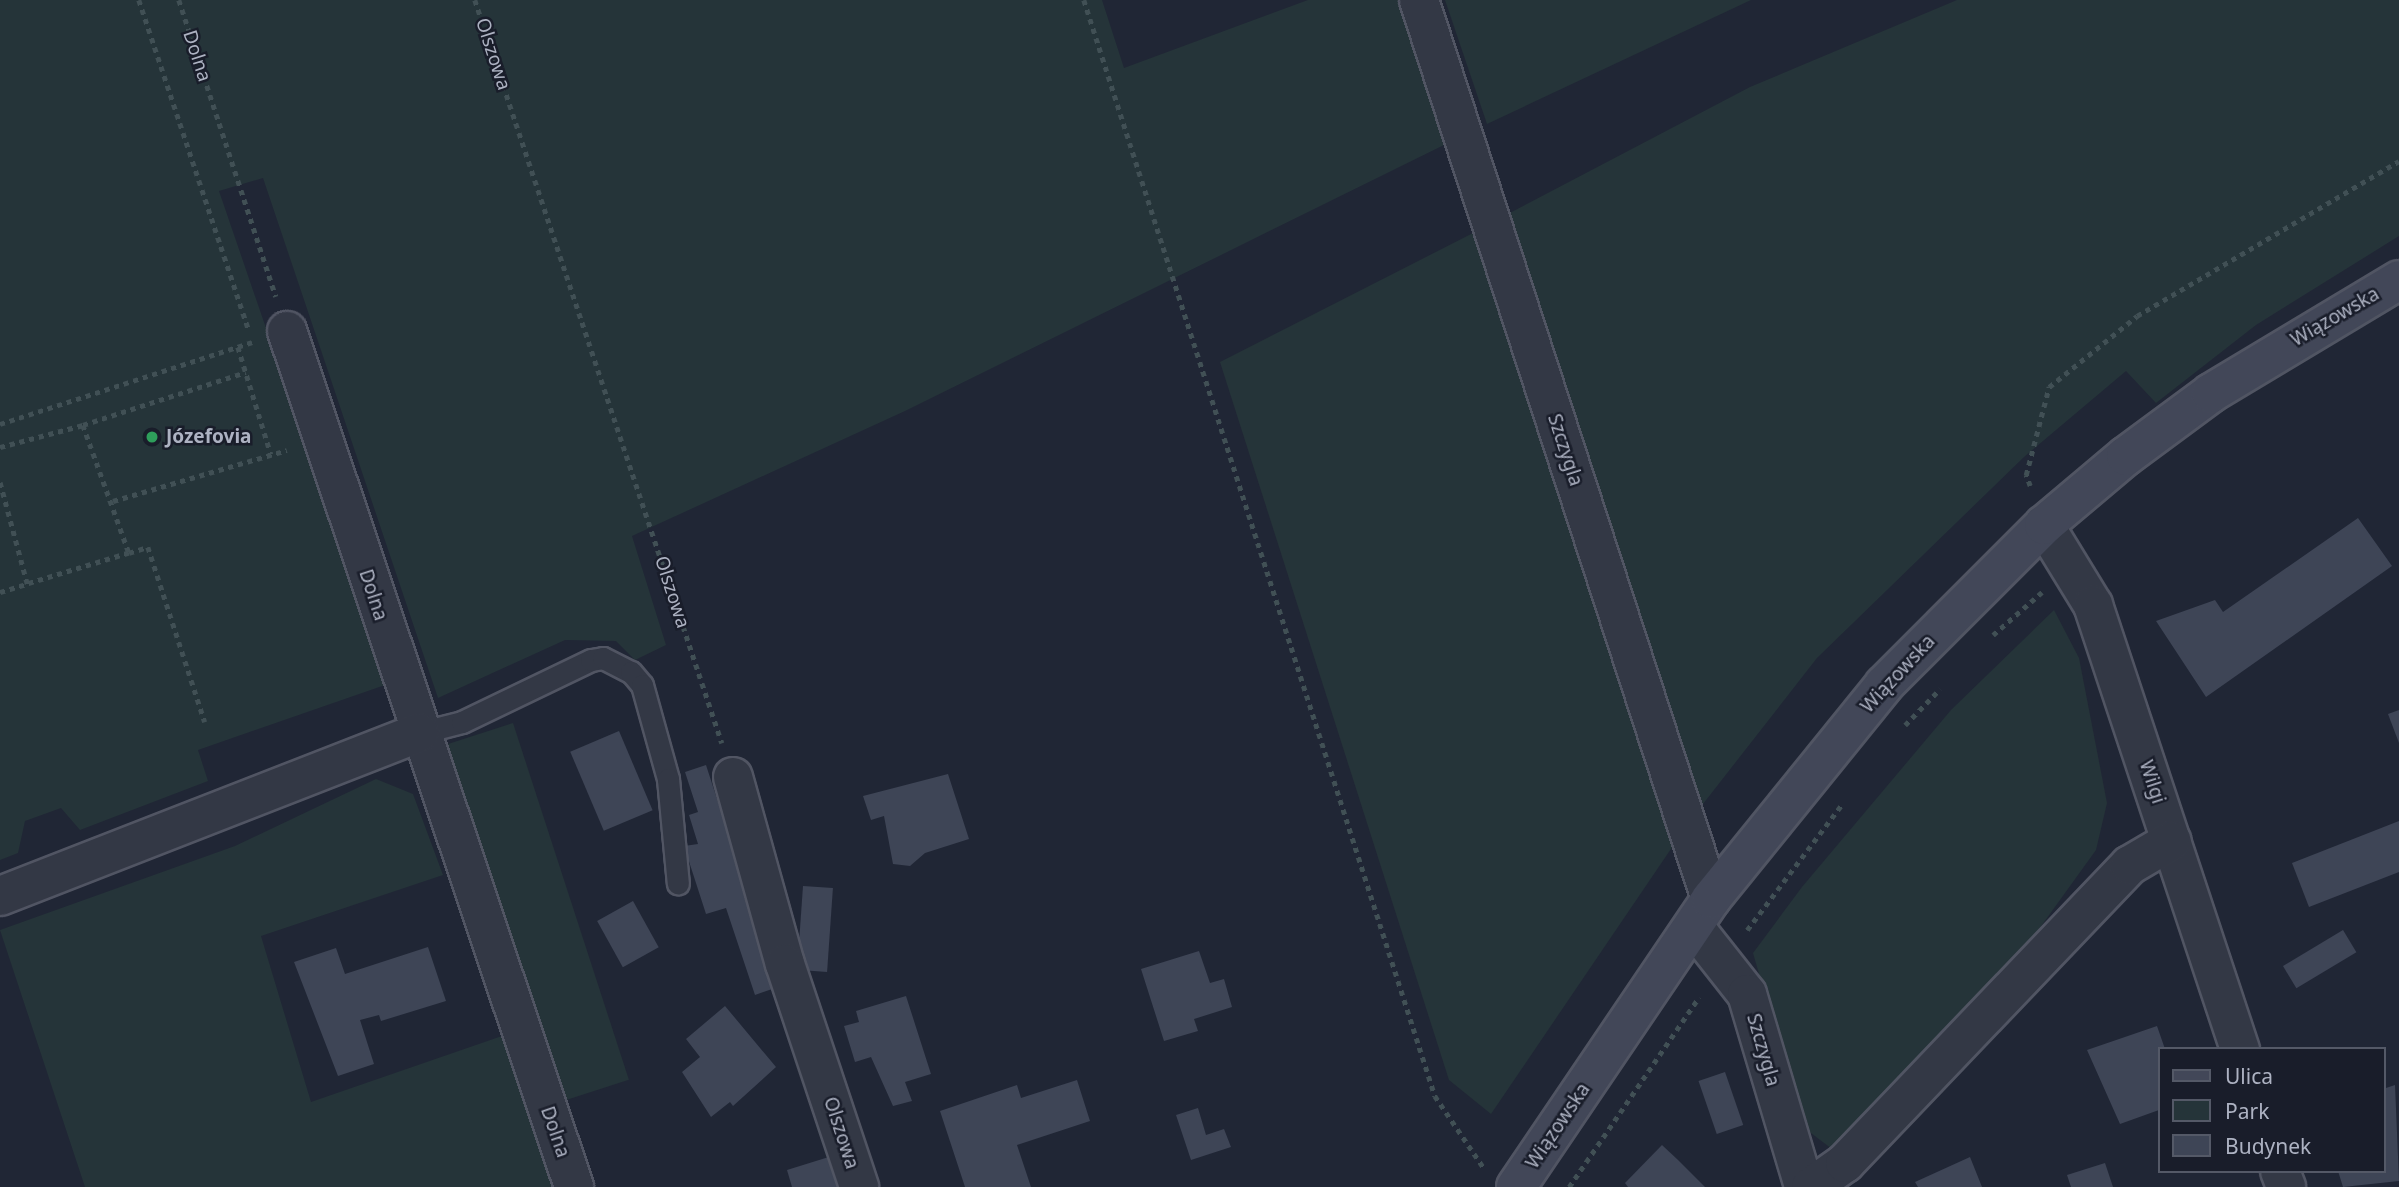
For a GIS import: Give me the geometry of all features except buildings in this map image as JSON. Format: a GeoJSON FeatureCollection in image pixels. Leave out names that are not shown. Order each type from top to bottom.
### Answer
{"type":"FeatureCollection","features":[{"type":"Feature","properties":{"kind":"main road","name":"Wiązowska"},"geometry":{"type":"LineString","coordinates":[[1503,1180],[1703,913],[1884,685],[2045,525],[2211,393],[2399,280]]}},
{"type":"Feature","properties":{"kind":"street","name":"Szczygla"},"geometry":{"type":"LineString","coordinates":[[1419,0],[1703,913],[1722,962],[1747,994],[1804,1187]]}},
{"type":"Feature","properties":{"kind":"street","name":"Dolna"},"geometry":{"type":"LineString","coordinates":[[287,331],[419,733],[574,1187]]}},
{"type":"Feature","properties":{"kind":"street","name":"Wilgi"},"geometry":{"type":"LineString","coordinates":[[2045,525],[2093,605],[2239,1047]]}},
{"type":"Feature","properties":{"kind":"street"},"geometry":{"type":"LineString","coordinates":[[0,896],[419,733]]}},
{"type":"Feature","properties":{"kind":"street","name":"Olszowa"},"geometry":{"type":"LineString","coordinates":[[733,777],[785,964],[859,1187]]}},
{"type":"Feature","properties":{"kind":"street"},"geometry":{"type":"LineString","coordinates":[[1811,1187],[1845,1163],[2130,865],[2171,841]]}},
{"type":"Feature","properties":{"kind":"lane"},"geometry":{"type":"LineString","coordinates":[[419,733],[463,722],[591,660],[603,658],[631,672],[642,685],[668,779],[678,884]]}},
{"type":"Feature","properties":{"kind":"path"},"geometry":{"type":"LineString","coordinates":[[0,424],[253,342],[139,0]]}},
{"type":"Feature","properties":{"kind":"path","name":"Dolna"},"geometry":{"type":"LineString","coordinates":[[179,0],[287,331]]}},
{"type":"Feature","properties":{"kind":"path","name":"Olszowa"},"geometry":{"type":"LineString","coordinates":[[475,0],[733,777]]}},
{"type":"Feature","properties":{"kind":"path"},"geometry":{"type":"LineString","coordinates":[[1084,0],[1435,1096],[1474,1158],[1503,1180]]}},
{"type":"Feature","properties":{"kind":"path"},"geometry":{"type":"LineString","coordinates":[[2045,525],[2026,475],[2049,387],[2137,316],[2399,161]]}},
{"type":"Feature","properties":{"kind":"path"},"geometry":{"type":"LineString","coordinates":[[238,347],[271,454]]}},
{"type":"Feature","properties":{"kind":"path"},"geometry":{"type":"LineString","coordinates":[[0,447],[83,425],[246,372]]}},
{"type":"Feature","properties":{"kind":"path"},"geometry":{"type":"LineString","coordinates":[[83,425],[113,501],[129,553]]}},
{"type":"Feature","properties":{"kind":"path"},"geometry":{"type":"LineString","coordinates":[[113,501],[322,440]]}},
{"type":"Feature","properties":{"kind":"path"},"geometry":{"type":"LineString","coordinates":[[0,483],[27,584]]}},
{"type":"Feature","properties":{"kind":"path"},"geometry":{"type":"LineString","coordinates":[[0,593],[148,547],[205,722]]}},
{"type":"Feature","properties":{"kind":"path"},"geometry":{"type":"LineString","coordinates":[[1988,640],[2047,587]]}},
{"type":"Feature","properties":{"kind":"path"},"geometry":{"type":"LineString","coordinates":[[1897,735],[1951,678]]}},
{"type":"Feature","properties":{"kind":"path"},"geometry":{"type":"LineString","coordinates":[[1569,1187],[1722,962],[1846,799]]}},
{"type":"Feature","properties":{"kind":"green space"},"geometry":{"type":"Polygon","coordinates":[[[0,0],[1102,0],[1124,68],[1308,0],[1403,0],[1446,144],[905,411],[632,536],[666,645],[635,660],[616,641],[565,640],[438,698],[263,178],[219,191],[388,684],[198,750],[208,781],[80,830],[61,808],[25,821],[18,853],[0,860],[0,0]]]}},
{"type":"Feature","properties":{"kind":"green space"},"geometry":{"type":"Polygon","coordinates":[[[1445,0],[1751,0],[1487,124],[1445,0]]]}},
{"type":"Feature","properties":{"kind":"green space"},"geometry":{"type":"Polygon","coordinates":[[[1957,0],[2399,0],[2399,236],[2256,325],[2156,403],[2126,371],[2024,457],[1817,658],[1696,813],[1504,216],[1750,87],[1957,0]]]}},
{"type":"Feature","properties":{"kind":"green space"},"geometry":{"type":"Polygon","coordinates":[[[1475,232],[1675,843],[1491,1114],[1449,1080],[1220,362],[1475,232]]]}},
{"type":"Feature","properties":{"kind":"green space"},"geometry":{"type":"Polygon","coordinates":[[[2054,610],[2079,658],[2107,803],[2096,850],[2026,947],[1832,1149],[1803,1127],[1753,953],[1802,887],[1951,710],[2054,610]]]}},
{"type":"Feature","properties":{"kind":"green space"},"geometry":{"type":"Polygon","coordinates":[[[513,723],[629,1080],[559,1103],[443,746],[513,723]]]}},
{"type":"Feature","properties":{"kind":"green space"},"geometry":{"type":"Polygon","coordinates":[[[376,779],[413,794],[443,875],[261,936],[311,1102],[502,1036],[557,1187],[85,1187],[0,930],[235,846],[376,779]]]}},
{"type":"Feature","properties":{"kind":"place","name":"Józefovia"},"geometry":{"type":"Point","coordinates":[152,437]}}]}
